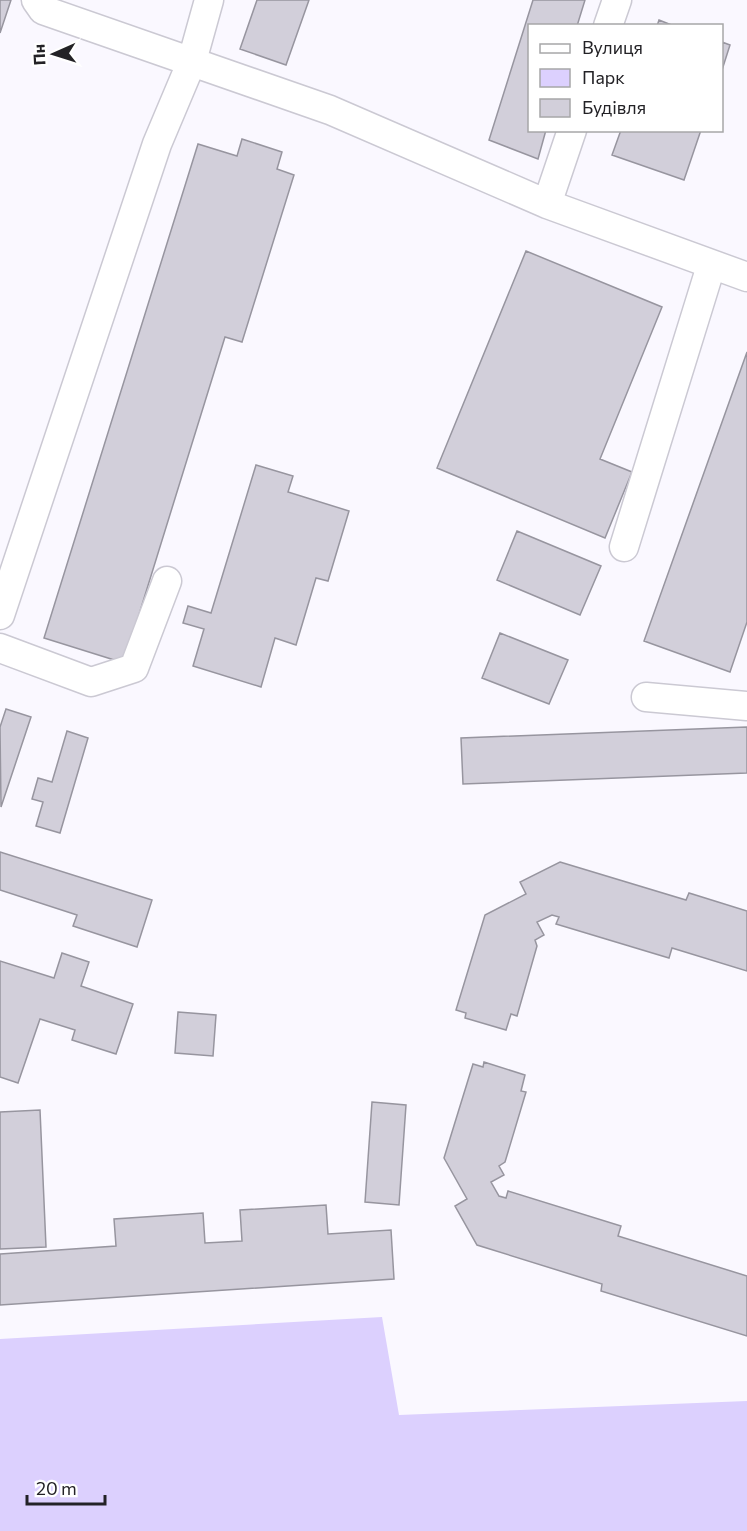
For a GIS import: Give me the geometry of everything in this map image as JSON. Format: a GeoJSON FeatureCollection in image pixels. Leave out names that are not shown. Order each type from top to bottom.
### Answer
{"type":"FeatureCollection","features":[{"type":"Feature","properties":{"kind":"lane"},"geometry":{"type":"LineString","coordinates":[[36,0],[43,10],[330,110],[547,204],[711,266],[747,277]]}},
{"type":"Feature","properties":{"kind":"lane"},"geometry":{"type":"LineString","coordinates":[[0,615],[157,144],[192,61],[209,0]]}},
{"type":"Feature","properties":{"kind":"lane"},"geometry":{"type":"LineString","coordinates":[[609,24],[617,0]]}},
{"type":"Feature","properties":{"kind":"lane"},"geometry":{"type":"LineString","coordinates":[[547,204],[571,132]]}},
{"type":"Feature","properties":{"kind":"lane"},"geometry":{"type":"LineString","coordinates":[[624,547],[711,266]]}},
{"type":"Feature","properties":{"kind":"lane"},"geometry":{"type":"LineString","coordinates":[[0,648],[91,682],[134,668],[167,581]]}},
{"type":"Feature","properties":{"kind":"lane"},"geometry":{"type":"LineString","coordinates":[[646,697],[747,706]]}},
{"type":"Feature","properties":{"kind":"green space"},"geometry":{"type":"Polygon","coordinates":[[[382,1317],[399,1415],[747,1401],[747,1531],[0,1531],[0,1339],[382,1317]]]}},
{"type":"Feature","properties":{"kind":"building"},"geometry":{"type":"Polygon","coordinates":[[[0,0],[11,0],[0,33],[0,0]]]}},
{"type":"Feature","properties":{"kind":"building"},"geometry":{"type":"Polygon","coordinates":[[[257,0],[309,0],[286,65],[240,49],[257,0]]]}},
{"type":"Feature","properties":{"kind":"building"},"geometry":{"type":"Polygon","coordinates":[[[533,0],[585,0],[578,24],[528,24],[528,132],[545,132],[538,159],[489,140],[533,0]]]}},
{"type":"Feature","properties":{"kind":"building"},"geometry":{"type":"Polygon","coordinates":[[[659,20],[669,24],[658,24],[659,20]]]}},
{"type":"Feature","properties":{"kind":"building"},"geometry":{"type":"Polygon","coordinates":[[[723,42],[730,45],[723,67],[723,42]]]}},
{"type":"Feature","properties":{"kind":"building"},"geometry":{"type":"Polygon","coordinates":[[[620,132],[700,132],[684,180],[612,155],[620,132]]]}},
{"type":"Feature","properties":{"kind":"building"},"geometry":{"type":"Polygon","coordinates":[[[242,139],[282,152],[277,169],[294,175],[242,342],[225,337],[124,663],[44,638],[198,144],[237,156],[242,139]]]}},
{"type":"Feature","properties":{"kind":"building"},"geometry":{"type":"Polygon","coordinates":[[[526,251],[662,307],[600,459],[632,472],[605,538],[437,468],[526,251]]]}},
{"type":"Feature","properties":{"kind":"building"},"geometry":{"type":"Polygon","coordinates":[[[747,352],[747,622],[730,672],[644,641],[747,352]]]}},
{"type":"Feature","properties":{"kind":"building"},"geometry":{"type":"Polygon","coordinates":[[[256,465],[293,476],[288,492],[349,511],[328,581],[316,578],[296,645],[275,638],[261,687],[193,666],[204,629],[183,623],[188,606],[211,613],[256,465]]]}},
{"type":"Feature","properties":{"kind":"building"},"geometry":{"type":"Polygon","coordinates":[[[517,531],[601,566],[580,615],[497,580],[517,531]]]}},
{"type":"Feature","properties":{"kind":"building"},"geometry":{"type":"Polygon","coordinates":[[[500,633],[568,660],[549,704],[482,678],[500,633]]]}},
{"type":"Feature","properties":{"kind":"building"},"geometry":{"type":"Polygon","coordinates":[[[6,709],[31,717],[1,807],[0,727],[6,709]]]}},
{"type":"Feature","properties":{"kind":"building"},"geometry":{"type":"Polygon","coordinates":[[[747,727],[747,773],[463,784],[461,738],[747,727]]]}},
{"type":"Feature","properties":{"kind":"building"},"geometry":{"type":"Polygon","coordinates":[[[67,731],[88,738],[60,833],[36,826],[43,802],[32,799],[38,778],[52,782],[67,731]]]}},
{"type":"Feature","properties":{"kind":"building"},"geometry":{"type":"Polygon","coordinates":[[[0,852],[152,900],[137,947],[73,926],[77,915],[0,890],[0,852]]]}},
{"type":"Feature","properties":{"kind":"building"},"geometry":{"type":"Polygon","coordinates":[[[560,862],[686,900],[689,893],[747,911],[747,971],[672,948],[669,958],[556,924],[559,917],[552,915],[537,922],[544,935],[535,940],[537,946],[517,1016],[511,1014],[506,1030],[465,1018],[466,1013],[456,1010],[485,915],[526,894],[520,882],[560,862]]]}},
{"type":"Feature","properties":{"kind":"building"},"geometry":{"type":"Polygon","coordinates":[[[62,953],[89,962],[81,986],[133,1004],[116,1054],[72,1040],[75,1030],[40,1019],[18,1083],[0,1077],[0,961],[54,978],[62,953]]]}},
{"type":"Feature","properties":{"kind":"building"},"geometry":{"type":"Polygon","coordinates":[[[178,1012],[216,1015],[213,1056],[175,1053],[178,1012]]]}},
{"type":"Feature","properties":{"kind":"building"},"geometry":{"type":"Polygon","coordinates":[[[484,1062],[525,1075],[521,1091],[526,1092],[505,1162],[499,1166],[504,1175],[491,1182],[499,1196],[506,1198],[508,1191],[621,1226],[618,1236],[747,1276],[747,1336],[601,1291],[602,1284],[477,1245],[455,1206],[467,1199],[444,1158],[473,1064],[483,1067],[484,1062]]]}},
{"type":"Feature","properties":{"kind":"building"},"geometry":{"type":"Polygon","coordinates":[[[372,1102],[406,1105],[399,1205],[365,1202],[372,1102]]]}},
{"type":"Feature","properties":{"kind":"building"},"geometry":{"type":"Polygon","coordinates":[[[40,1110],[46,1247],[0,1249],[0,1112],[40,1110]]]}},
{"type":"Feature","properties":{"kind":"building"},"geometry":{"type":"Polygon","coordinates":[[[326,1205],[328,1234],[391,1230],[394,1279],[0,1305],[0,1254],[116,1246],[114,1219],[203,1213],[205,1243],[242,1241],[240,1210],[326,1205]]]}}]}
